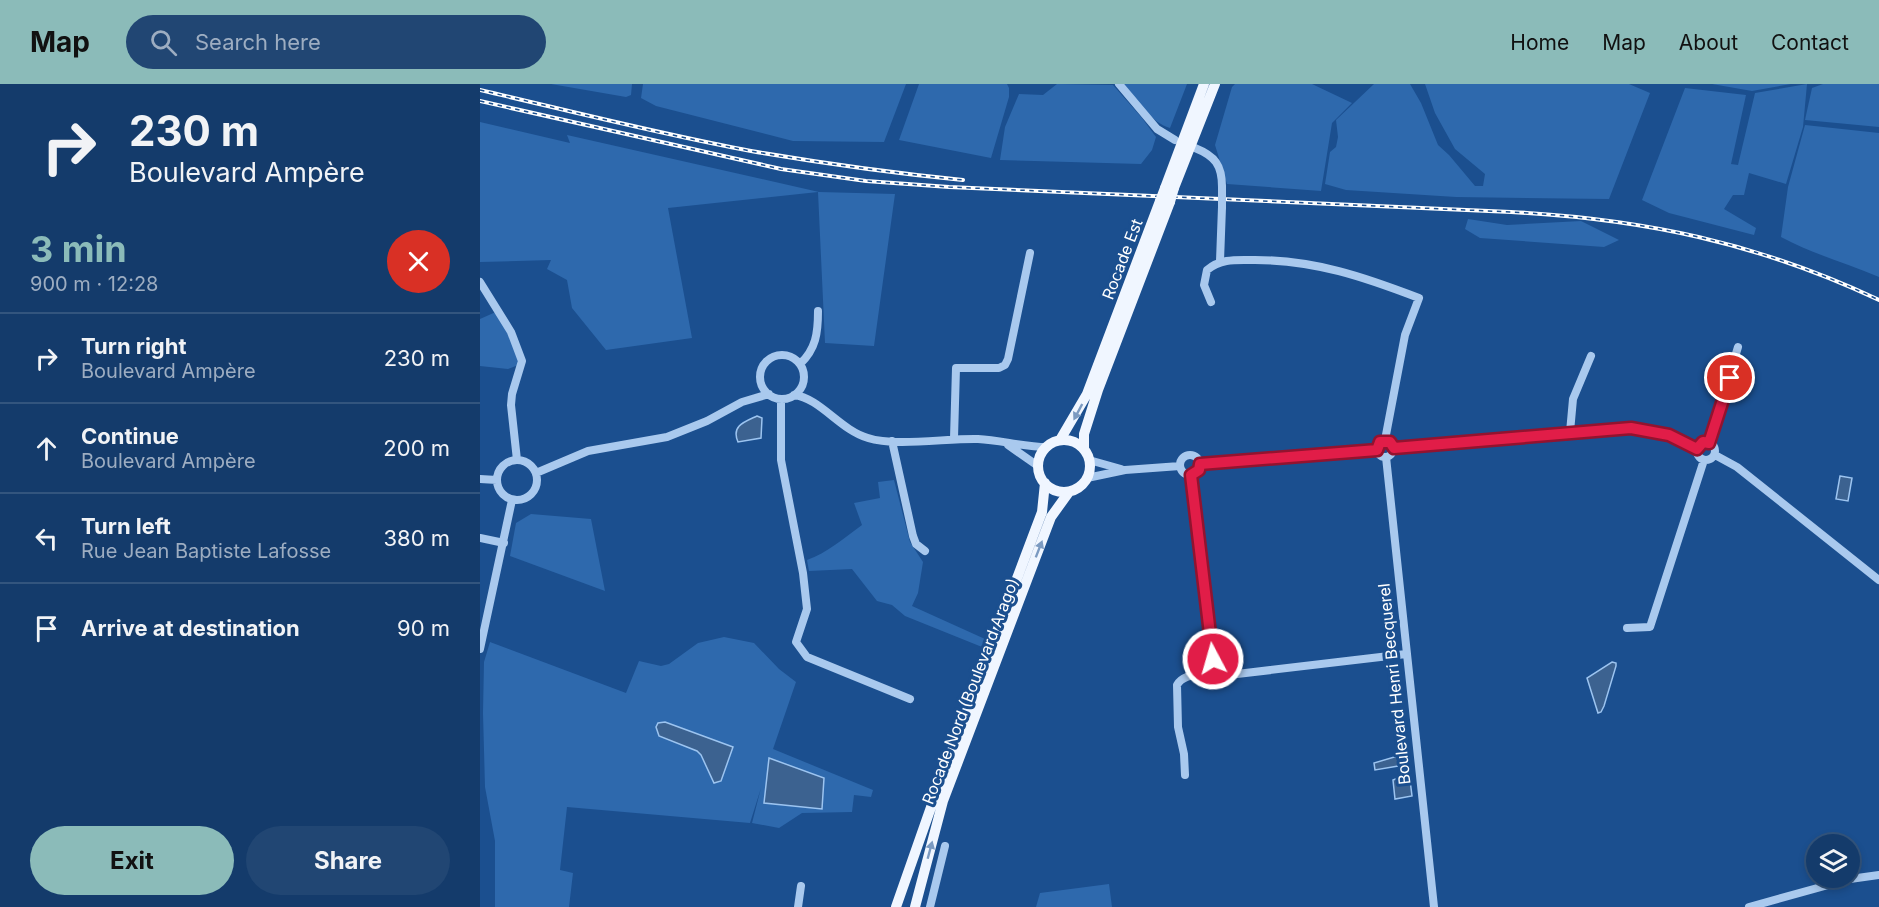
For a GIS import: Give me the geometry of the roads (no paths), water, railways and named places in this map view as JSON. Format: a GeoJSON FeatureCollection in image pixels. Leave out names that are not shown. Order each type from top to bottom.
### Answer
{"type":"FeatureCollection","features":[{"type":"Feature","properties":{"kind":"main road","name":"Rocade Est"},"geometry":{"type":"LineString","coordinates":[[1060,440],[1087,394],[1165,202],[1204,84]]}},
{"type":"Feature","properties":{"kind":"main road","name":"Rocade Est"},"geometry":{"type":"LineString","coordinates":[[1170,188],[1215,84]]}},
{"type":"Feature","properties":{"kind":"main road"},"geometry":{"type":"LineString","coordinates":[[1084,449],[1069,440],[1060,440],[1047,447],[1040,456],[1038,466],[1045,483],[1052,489],[1068,492],[1076,489],[1087,478],[1090,470],[1084,449],[1084,434],[1165,202]]}},
{"type":"Feature","properties":{"kind":"main road"},"geometry":{"type":"LineString","coordinates":[[896,907],[1042,512],[1045,483]]}},
{"type":"Feature","properties":{"kind":"main road","name":"Rocade Nord (Boulevard Arago)"},"geometry":{"type":"LineString","coordinates":[[915,907],[943,801],[1051,517],[1068,492]]}},
{"type":"Feature","properties":{"kind":"main road"},"geometry":{"type":"LineString","coordinates":[[904,907],[923,830]]}},
{"type":"Feature","properties":{"kind":"street"},"geometry":{"type":"LineString","coordinates":[[1119,84],[1157,129],[1175,140]]}},
{"type":"Feature","properties":{"kind":"street"},"geometry":{"type":"LineString","coordinates":[[1195,148],[1209,153],[1215,159],[1221,174],[1220,261]]}},
{"type":"Feature","properties":{"kind":"street"},"geometry":{"type":"LineString","coordinates":[[954,438],[956,368],[999,368],[1005,365],[1030,253]]}},
{"type":"Feature","properties":{"kind":"street"},"geometry":{"type":"LineString","coordinates":[[1211,302],[1204,285],[1204,278],[1207,270],[1220,261],[1274,260],[1308,263],[1370,279],[1419,298],[1405,335],[1385,441]]}},
{"type":"Feature","properties":{"kind":"street"},"geometry":{"type":"LineString","coordinates":[[480,282],[511,332],[522,361],[511,405],[517,460]]}},
{"type":"Feature","properties":{"kind":"street"},"geometry":{"type":"LineString","coordinates":[[800,364],[808,356],[818,333],[818,311]]}},
{"type":"Feature","properties":{"kind":"street"},"geometry":{"type":"LineString","coordinates":[[1709,443],[1738,347]]}},
{"type":"Feature","properties":{"kind":"street"},"geometry":{"type":"LineString","coordinates":[[742,402],[755,390],[765,363],[776,356],[789,356],[800,364],[804,378],[802,385],[794,395]]}},
{"type":"Feature","properties":{"kind":"street"},"geometry":{"type":"LineString","coordinates":[[1570,432],[1573,399],[1591,356]]}},
{"type":"Feature","properties":{"kind":"street"},"geometry":{"type":"LineString","coordinates":[[760,380],[769,394],[780,399],[794,395],[802,396],[819,406],[849,431],[870,439],[892,441],[982,439],[1005,444],[1047,447]]}},
{"type":"Feature","properties":{"kind":"street"},"geometry":{"type":"LineString","coordinates":[[802,385],[819,406]]}},
{"type":"Feature","properties":{"kind":"street"},"geometry":{"type":"LineString","coordinates":[[536,473],[588,451],[667,437],[707,421],[742,402],[769,394]]}},
{"type":"Feature","properties":{"kind":"street"},"geometry":{"type":"LineString","coordinates":[[780,399],[781,460],[803,573],[807,609],[796,642],[807,657],[910,699]]}},
{"type":"Feature","properties":{"kind":"street"},"geometry":{"type":"LineString","coordinates":[[1394,448],[1570,432],[1647,430],[1669,435],[1697,449],[1698,454],[1704,460]]}},
{"type":"Feature","properties":{"kind":"street"},"geometry":{"type":"LineString","coordinates":[[892,441],[912,536],[916,544],[925,551]]}},
{"type":"Feature","properties":{"kind":"street"},"geometry":{"type":"LineString","coordinates":[[1377,450],[1380,442],[1385,441],[1390,442],[1394,448]]}},
{"type":"Feature","properties":{"kind":"street"},"geometry":{"type":"LineString","coordinates":[[1697,449],[1703,442],[1709,443],[1714,446],[1715,455]]}},
{"type":"Feature","properties":{"kind":"street"},"geometry":{"type":"LineString","coordinates":[[1005,444],[1038,466]]}},
{"type":"Feature","properties":{"kind":"street"},"geometry":{"type":"LineString","coordinates":[[1377,450],[1381,456],[1386,457],[1392,453],[1394,448]]}},
{"type":"Feature","properties":{"kind":"street"},"geometry":{"type":"LineString","coordinates":[[1200,464],[1377,450]]}},
{"type":"Feature","properties":{"kind":"street"},"geometry":{"type":"LineString","coordinates":[[1188,455],[1197,458],[1200,464],[1199,470],[1191,475],[1183,472],[1180,466],[1183,458],[1188,455]]}},
{"type":"Feature","properties":{"kind":"street"},"geometry":{"type":"LineString","coordinates":[[1704,460],[1709,460],[1715,455]]}},
{"type":"Feature","properties":{"kind":"street"},"geometry":{"type":"LineString","coordinates":[[1715,455],[1737,467],[1879,580]]}},
{"type":"Feature","properties":{"kind":"street","name":"Boulevard Henri Becquerel"},"geometry":{"type":"LineString","coordinates":[[1386,457],[1434,907]]}},
{"type":"Feature","properties":{"kind":"street"},"geometry":{"type":"LineString","coordinates":[[517,460],[525,461],[536,473],[538,479],[535,491],[525,500],[512,500],[501,493],[497,480],[505,464],[517,460]]}},
{"type":"Feature","properties":{"kind":"street"},"geometry":{"type":"LineString","coordinates":[[1089,460],[1125,470]]}},
{"type":"Feature","properties":{"kind":"street"},"geometry":{"type":"LineString","coordinates":[[1628,628],[1650,627],[1704,460]]}},
{"type":"Feature","properties":{"kind":"street"},"geometry":{"type":"LineString","coordinates":[[1087,478],[1125,470],[1180,466]]}},
{"type":"Feature","properties":{"kind":"street"},"geometry":{"type":"LineString","coordinates":[[1191,475],[1213,659],[1219,668],[1237,674],[1406,654]]}},
{"type":"Feature","properties":{"kind":"street"},"geometry":{"type":"LineString","coordinates":[[480,479],[497,480]]}},
{"type":"Feature","properties":{"kind":"street"},"geometry":{"type":"LineString","coordinates":[[480,649],[512,500]]}},
{"type":"Feature","properties":{"kind":"street"},"geometry":{"type":"LineString","coordinates":[[480,538],[504,543]]}},
{"type":"Feature","properties":{"kind":"street"},"geometry":{"type":"LineString","coordinates":[[1185,775],[1184,754],[1178,727],[1176,685],[1184,678],[1219,668]]}},
{"type":"Feature","properties":{"kind":"street"},"geometry":{"type":"LineString","coordinates":[[930,907],[945,846]]}},
{"type":"Feature","properties":{"kind":"street"},"geometry":{"type":"LineString","coordinates":[[1749,907],[1850,879],[1879,875]]}},
{"type":"Feature","properties":{"kind":"street"},"geometry":{"type":"LineString","coordinates":[[798,907],[801,886]]}},
{"type":"Feature","properties":{"kind":"railway"},"geometry":{"type":"LineString","coordinates":[[480,90],[649,130],[751,151],[963,180]]}},
{"type":"Feature","properties":{"kind":"railway"},"geometry":{"type":"LineString","coordinates":[[480,101],[781,169],[866,181],[949,187],[1511,212],[1608,221],[1700,237],[1744,249],[1789,263],[1879,300]]}}]}
